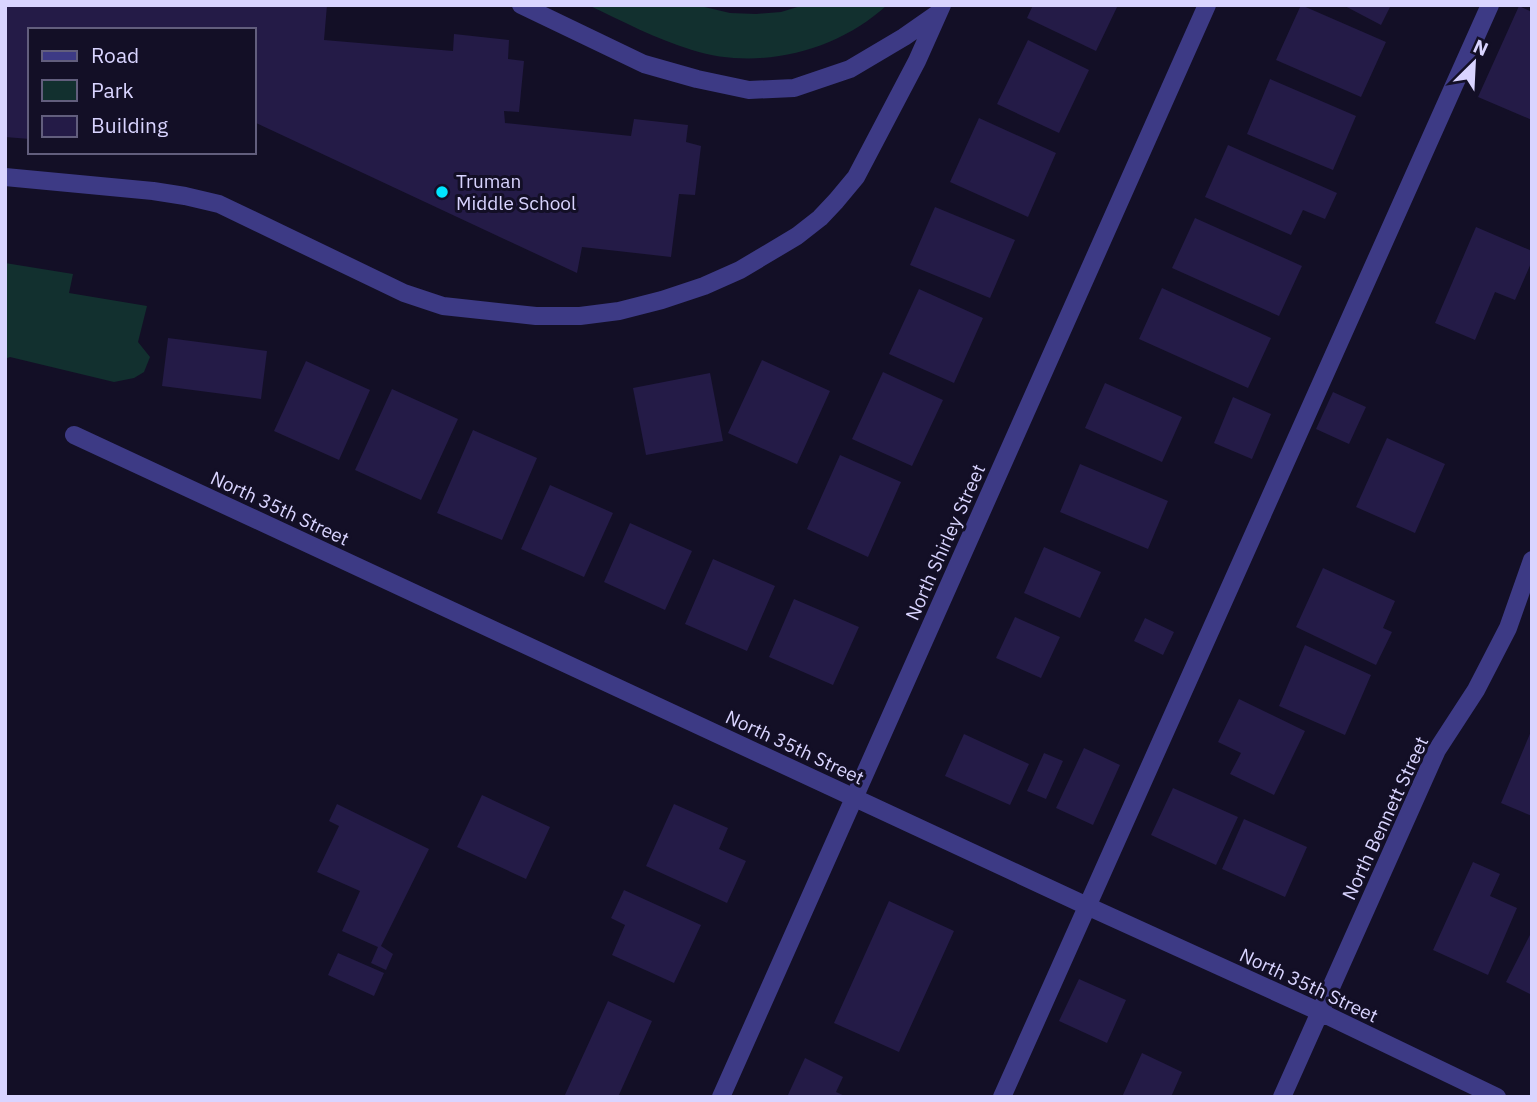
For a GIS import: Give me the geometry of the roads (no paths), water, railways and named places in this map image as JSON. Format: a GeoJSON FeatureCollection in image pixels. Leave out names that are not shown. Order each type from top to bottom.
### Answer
{"type":"FeatureCollection","features":[{"type":"Feature","properties":{"kind":"street"},"geometry":{"type":"LineString","coordinates":[[521,5],[644,64],[749,90],[794,88],[850,69],[904,37],[940,10]]}},
{"type":"Feature","properties":{"kind":"street","name":"North Shirley Street"},"geometry":{"type":"LineString","coordinates":[[721,1097],[1207,5]]}},
{"type":"Feature","properties":{"kind":"street"},"geometry":{"type":"LineString","coordinates":[[1002,1097],[1490,5]]}},
{"type":"Feature","properties":{"kind":"street"},"geometry":{"type":"LineString","coordinates":[[5,177],[153,191],[219,204],[404,292],[443,306],[536,316],[580,316],[619,310],[663,300],[740,270],[797,236],[820,218],[856,177],[917,61],[940,10]]}},
{"type":"Feature","properties":{"kind":"street","name":"North 35th Street"},"geometry":{"type":"LineString","coordinates":[[74,435],[1320,1012],[1497,1097]]}},
{"type":"Feature","properties":{"kind":"street","name":"North Bennett Street"},"geometry":{"type":"LineString","coordinates":[[1282,1097],[1437,750],[1476,690],[1508,628],[1532,560]]}},
{"type":"Feature","properties":{"kind":"place","name":"Truman Middle School"},"geometry":{"type":"Point","coordinates":[442,192]}}]}
